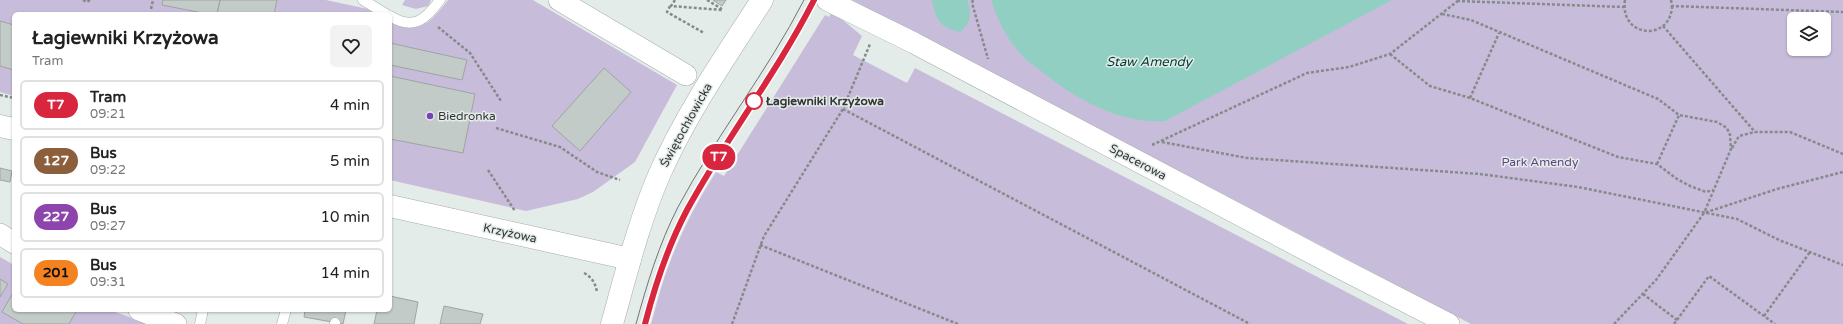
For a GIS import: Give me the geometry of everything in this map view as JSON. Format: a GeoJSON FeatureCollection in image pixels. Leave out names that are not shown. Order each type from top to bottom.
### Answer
{"type":"FeatureCollection","features":[{"type":"Feature","properties":{"kind":"main road","name":"Świętochłowicka"},"geometry":{"type":"LineString","coordinates":[[612,324],[630,259],[660,174],[681,130],[706,87],[762,0]]}},
{"type":"Feature","properties":{"kind":"main road"},"geometry":{"type":"LineString","coordinates":[[0,126],[12,129]]}},
{"type":"Feature","properties":{"kind":"main road","name":"Krzyżowa"},"geometry":{"type":"LineString","coordinates":[[392,206],[630,259]]}},
{"type":"Feature","properties":{"kind":"street"},"geometry":{"type":"LineString","coordinates":[[559,0],[686,76]]}},
{"type":"Feature","properties":{"kind":"street","name":"Spacerowa"},"geometry":{"type":"LineString","coordinates":[[827,0],[978,77],[1449,324]]}},
{"type":"Feature","properties":{"kind":"street"},"geometry":{"type":"LineString","coordinates":[[0,234],[12,242]]}},
{"type":"Feature","properties":{"kind":"street"},"geometry":{"type":"LineString","coordinates":[[144,312],[176,324]]}},
{"type":"Feature","properties":{"kind":"lane"},"geometry":{"type":"LineString","coordinates":[[363,0],[383,12]]}},
{"type":"Feature","properties":{"kind":"lane"},"geometry":{"type":"LineString","coordinates":[[392,17],[412,23],[427,17],[440,0]]}},
{"type":"Feature","properties":{"kind":"lane"},"geometry":{"type":"LineString","coordinates":[[200,324],[203,312]]}},
{"type":"Feature","properties":{"kind":"lane"},"geometry":{"type":"LineString","coordinates":[[282,324],[285,312]]}},
{"type":"Feature","properties":{"kind":"path"},"geometry":{"type":"LineString","coordinates":[[83,0],[87,2],[90,0]]}},
{"type":"Feature","properties":{"kind":"path"},"geometry":{"type":"LineString","coordinates":[[151,9],[153,0]]}},
{"type":"Feature","properties":{"kind":"path"},"geometry":{"type":"LineString","coordinates":[[675,0],[667,12],[704,33]]}},
{"type":"Feature","properties":{"kind":"path"},"geometry":{"type":"LineString","coordinates":[[670,6],[722,10],[707,0]]}},
{"type":"Feature","properties":{"kind":"path"},"geometry":{"type":"LineString","coordinates":[[973,0],[972,3],[988,57],[978,77]]}},
{"type":"Feature","properties":{"kind":"path"},"geometry":{"type":"LineString","coordinates":[[1625,0],[1624,7],[1629,22],[1641,31],[1657,30],[1664,26],[1672,14],[1671,0]]}},
{"type":"Feature","properties":{"kind":"path"},"geometry":{"type":"LineString","coordinates":[[1126,155],[1162,142],[1308,73],[1349,67],[1390,54],[1458,1],[1624,7]]}},
{"type":"Feature","properties":{"kind":"path"},"geometry":{"type":"LineString","coordinates":[[1672,6],[1843,12]]}},
{"type":"Feature","properties":{"kind":"path"},"geometry":{"type":"LineString","coordinates":[[1442,14],[1472,20],[1499,33],[1658,99],[1679,115],[1717,122],[1727,128],[1730,135],[1731,148]]}},
{"type":"Feature","properties":{"kind":"path"},"geometry":{"type":"LineString","coordinates":[[427,17],[470,53],[501,101]]}},
{"type":"Feature","properties":{"kind":"path"},"geometry":{"type":"LineString","coordinates":[[732,324],[764,236],[843,109],[877,25]]}},
{"type":"Feature","properties":{"kind":"path"},"geometry":{"type":"LineString","coordinates":[[1664,26],[1755,132]]}},
{"type":"Feature","properties":{"kind":"path"},"geometry":{"type":"LineString","coordinates":[[1470,98],[1499,33]]}},
{"type":"Feature","properties":{"kind":"path"},"geometry":{"type":"LineString","coordinates":[[1390,54],[1430,86],[1470,98],[1618,157],[1657,164],[1677,179],[1690,186],[1706,192],[1714,190]]}},
{"type":"Feature","properties":{"kind":"path"},"geometry":{"type":"LineString","coordinates":[[0,95],[12,98]]}},
{"type":"Feature","properties":{"kind":"path"},"geometry":{"type":"LineString","coordinates":[[843,109],[1250,324]]}},
{"type":"Feature","properties":{"kind":"path"},"geometry":{"type":"LineString","coordinates":[[1657,164],[1679,115]]}},
{"type":"Feature","properties":{"kind":"path"},"geometry":{"type":"LineString","coordinates":[[496,128],[560,147],[597,172],[620,180]]}},
{"type":"Feature","properties":{"kind":"path"},"geometry":{"type":"LineString","coordinates":[[1614,324],[1656,280],[1704,213],[1731,148],[1740,136],[1755,132],[1790,132],[1843,154]]}},
{"type":"Feature","properties":{"kind":"path"},"geometry":{"type":"LineString","coordinates":[[1162,142],[1247,158],[1480,174],[1578,186],[1737,219],[1810,252],[1843,265]]}},
{"type":"Feature","properties":{"kind":"path"},"geometry":{"type":"LineString","coordinates":[[488,170],[516,213]]}},
{"type":"Feature","properties":{"kind":"path"},"geometry":{"type":"LineString","coordinates":[[1704,213],[1777,189],[1843,172]]}},
{"type":"Feature","properties":{"kind":"path"},"geometry":{"type":"LineString","coordinates":[[760,245],[958,324]]}},
{"type":"Feature","properties":{"kind":"path"},"geometry":{"type":"LineString","coordinates":[[1764,316],[1810,252]]}},
{"type":"Feature","properties":{"kind":"path"},"geometry":{"type":"LineString","coordinates":[[580,270],[590,276],[596,286],[597,300]]}},
{"type":"Feature","properties":{"kind":"path"},"geometry":{"type":"LineString","coordinates":[[1674,324],[1709,276],[1775,324]]}},
{"type":"Feature","properties":{"kind":"path"},"geometry":{"type":"LineString","coordinates":[[1643,294],[1677,320]]}},
{"type":"Feature","properties":{"kind":"green space"},"geometry":{"type":"Polygon","coordinates":[[[0,0],[326,0],[368,9],[373,12],[12,12],[12,95],[0,92],[0,0]]]}},
{"type":"Feature","properties":{"kind":"green space"},"geometry":{"type":"Polygon","coordinates":[[[405,0],[431,0],[428,6],[416,9],[402,5],[405,0]]]}},
{"type":"Feature","properties":{"kind":"green space"},"geometry":{"type":"Polygon","coordinates":[[[448,0],[533,0],[677,85],[635,162],[593,192],[578,199],[526,211],[392,180],[392,24],[417,27],[424,25],[448,0]]]}},
{"type":"Feature","properties":{"kind":"green space","name":"Park Amendy"},"geometry":{"type":"Polygon","coordinates":[[[852,0],[1843,0],[1843,324],[1471,324],[852,0]]]}},
{"type":"Feature","properties":{"kind":"green space"},"geometry":{"type":"Polygon","coordinates":[[[832,11],[862,36],[853,55],[907,83],[915,68],[1408,324],[651,324],[664,277],[685,227],[703,193],[716,172],[724,176],[825,15],[829,17],[832,11]]]}},
{"type":"Feature","properties":{"kind":"green space"},"geometry":{"type":"Polygon","coordinates":[[[0,257],[12,264],[12,312],[115,312],[150,324],[0,324],[0,257]]]}},
{"type":"Feature","properties":{"kind":"water"},"geometry":{"type":"Polygon","coordinates":[[[932,0],[967,0],[970,9],[970,18],[964,29],[960,32],[943,25],[937,18],[932,0]]]}},
{"type":"Feature","properties":{"kind":"water","name":"Staw Amendy"},"geometry":{"type":"Polygon","coordinates":[[[991,0],[1392,0],[1165,121],[1148,121],[1114,114],[1098,108],[1054,81],[1022,56],[1015,47],[1002,28],[991,0]]]}},
{"type":"Feature","properties":{"kind":"building"},"geometry":{"type":"Polygon","coordinates":[[[163,0],[220,0],[217,12],[198,12],[162,5],[163,0]]]}},
{"type":"Feature","properties":{"kind":"building"},"geometry":{"type":"Polygon","coordinates":[[[220,0],[277,0],[274,12],[217,12],[220,0]]]}},
{"type":"Feature","properties":{"kind":"building"},"geometry":{"type":"Polygon","coordinates":[[[713,0],[726,0],[722,6],[713,0]]]}},
{"type":"Feature","properties":{"kind":"building"},"geometry":{"type":"Polygon","coordinates":[[[0,21],[12,24],[12,69],[0,66],[0,21]]]}},
{"type":"Feature","properties":{"kind":"building"},"geometry":{"type":"Polygon","coordinates":[[[392,43],[467,60],[462,80],[392,65],[392,43]]]}},
{"type":"Feature","properties":{"kind":"building"},"geometry":{"type":"Polygon","coordinates":[[[604,68],[631,92],[580,151],[552,126],[604,68]]]}},
{"type":"Feature","properties":{"kind":"building","name":"Biedronka"},"geometry":{"type":"Polygon","coordinates":[[[392,76],[475,94],[463,153],[392,139],[392,76]]]}},
{"type":"Feature","properties":{"kind":"building"},"geometry":{"type":"Polygon","coordinates":[[[0,168],[12,171],[10,182],[0,180],[0,168]]]}},
{"type":"Feature","properties":{"kind":"building"},"geometry":{"type":"Polygon","coordinates":[[[0,279],[8,284],[0,297],[0,279]]]}},
{"type":"Feature","properties":{"kind":"building"},"geometry":{"type":"Polygon","coordinates":[[[12,294],[12,312],[76,312],[69,324],[23,324],[2,312],[12,294]]]}},
{"type":"Feature","properties":{"kind":"building"},"geometry":{"type":"Polygon","coordinates":[[[392,296],[418,302],[414,324],[374,324],[377,312],[392,312],[392,296]]]}},
{"type":"Feature","properties":{"kind":"building"},"geometry":{"type":"Polygon","coordinates":[[[444,306],[483,314],[480,324],[440,324],[444,306]]]}},
{"type":"Feature","properties":{"kind":"building"},"geometry":{"type":"Polygon","coordinates":[[[305,312],[346,312],[343,324],[304,317],[305,312]]]}},
{"type":"Feature","properties":{"kind":"tram line"},"geometry":{"type":"LineString","coordinates":[[636,324],[654,264],[678,207],[790,27],[804,0]]}},
{"type":"Feature","properties":{"kind":"tram line"},"geometry":{"type":"LineString","coordinates":[[645,324],[663,266],[687,210],[718,157],[768,80],[800,27],[814,0]]}},
{"type":"Feature","properties":{"kind":"tram line","name":"T7"},"geometry":{"type":"LineString","coordinates":[[645,324],[665,258],[687,211],[706,176],[800,27],[814,0]]}},
{"type":"Feature","properties":{"kind":"place","name":"Łagiewniki Krzyżowa"},"geometry":{"type":"Point","coordinates":[754,101]}},
{"type":"Feature","properties":{"kind":"place","name":"Biedronka"},"geometry":{"type":"Point","coordinates":[430,116]}}]}
